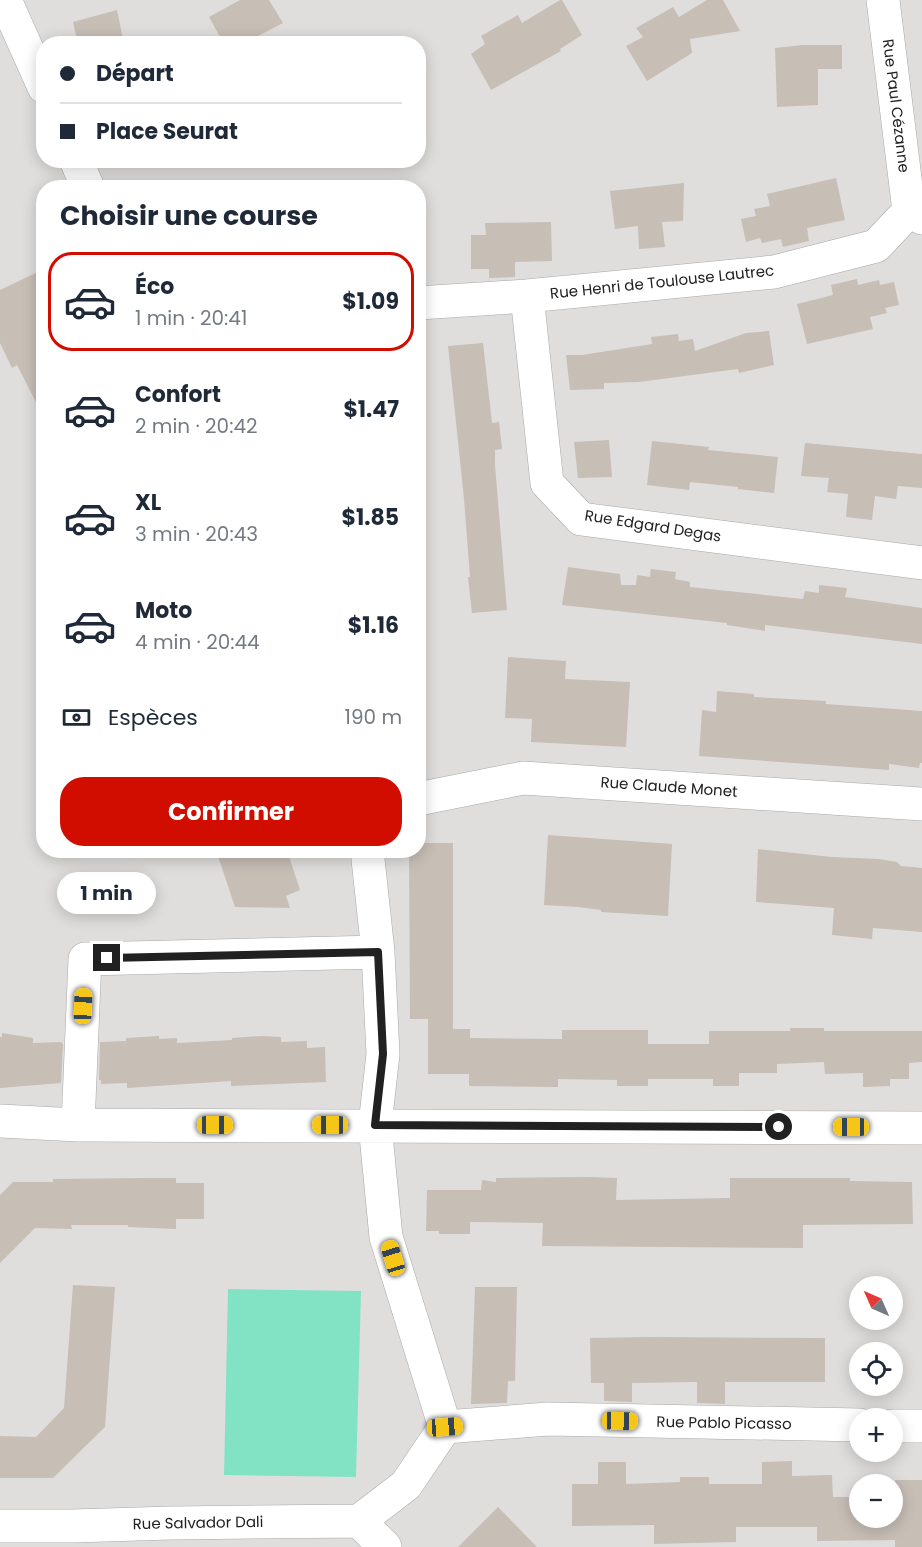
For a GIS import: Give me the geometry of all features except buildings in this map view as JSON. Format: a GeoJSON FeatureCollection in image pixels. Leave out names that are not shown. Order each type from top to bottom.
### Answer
{"type":"FeatureCollection","features":[{"type":"Feature","properties":{"kind":"street"},"geometry":{"type":"LineString","coordinates":[[5,0],[36,69]]}},
{"type":"Feature","properties":{"kind":"street","name":"Rue Paul Cézanne"},"geometry":{"type":"LineString","coordinates":[[883,0],[916,215]]}},
{"type":"Feature","properties":{"kind":"street","name":"Rue Henri de Toulouse Lautrec"},"geometry":{"type":"LineString","coordinates":[[426,302],[527,296],[774,272],[876,246],[916,215]]}},
{"type":"Feature","properties":{"kind":"street","name":"Rue Edgard Degas"},"geometry":{"type":"LineString","coordinates":[[527,296],[547,483],[582,519],[922,563]]}},
{"type":"Feature","properties":{"kind":"street","name":"Rue Claude Monet"},"geometry":{"type":"LineString","coordinates":[[426,797],[523,778],[922,804]]}},
{"type":"Feature","properties":{"kind":"street"},"geometry":{"type":"LineString","coordinates":[[368,858],[378,952],[383,1054],[375,1125],[387,1237],[445,1427],[406,1485],[359,1521],[385,1547]]}},
{"type":"Feature","properties":{"kind":"street"},"geometry":{"type":"LineString","coordinates":[[78,1125],[85,959],[378,952]]}},
{"type":"Feature","properties":{"kind":"street"},"geometry":{"type":"LineString","coordinates":[[0,1121],[78,1125],[922,1128]]}},
{"type":"Feature","properties":{"kind":"street","name":"Rue Pablo Picasso"},"geometry":{"type":"LineString","coordinates":[[445,1427],[548,1419],[849,1425]]}},
{"type":"Feature","properties":{"kind":"street"},"geometry":{"type":"LineString","coordinates":[[903,1426],[922,1426]]}},
{"type":"Feature","properties":{"kind":"street","name":"Rue Salvador Dali"},"geometry":{"type":"LineString","coordinates":[[0,1526],[359,1521]]}},
{"type":"Feature","properties":{"kind":"shaded area"},"geometry":{"type":"Polygon","coordinates":[[[0,0],[922,0],[922,1547],[0,1547],[0,0]]]}},
{"type":"Feature","properties":{"kind":"green space"},"geometry":{"type":"Polygon","coordinates":[[[228,1289],[361,1291],[356,1477],[224,1475],[228,1289]]]}},
{"type":"Feature","properties":{"kind":"route"},"geometry":{"type":"LineString","coordinates":[[107,958],[378,952],[383,1054],[375,1125],[779,1127]]}}]}
